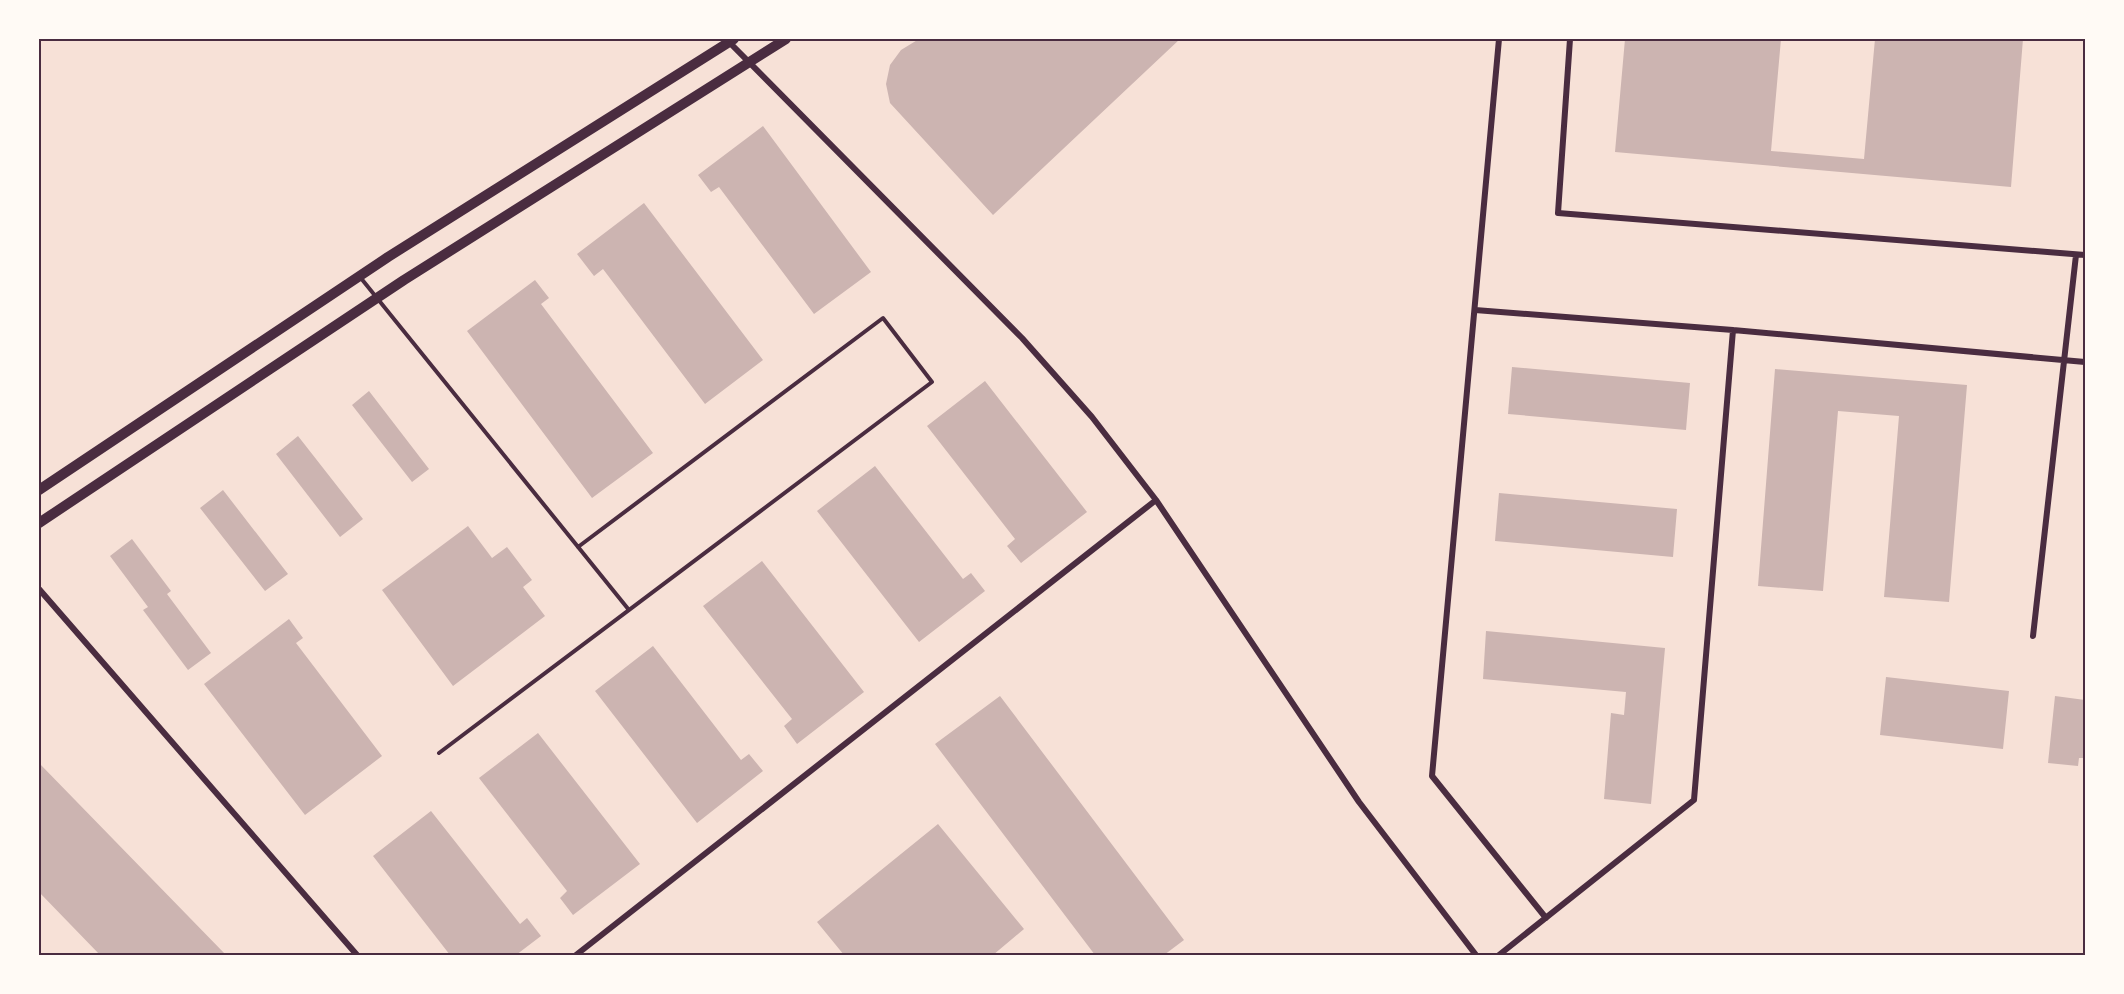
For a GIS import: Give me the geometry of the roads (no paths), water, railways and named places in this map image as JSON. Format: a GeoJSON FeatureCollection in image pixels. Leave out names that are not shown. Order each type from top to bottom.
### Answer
{"type":"FeatureCollection","features":[{"type":"Feature","properties":{"kind":"main road"},"geometry":{"type":"LineString","coordinates":[[39,523],[377,298],[786,39]]}},
{"type":"Feature","properties":{"kind":"main road"},"geometry":{"type":"LineString","coordinates":[[39,490],[359,276],[731,40]]}},
{"type":"Feature","properties":{"kind":"street"},"geometry":{"type":"LineString","coordinates":[[1499,39],[1432,776],[1546,918]]}},
{"type":"Feature","properties":{"kind":"street"},"geometry":{"type":"LineString","coordinates":[[1570,39],[1558,213],[2085,255]]}},
{"type":"Feature","properties":{"kind":"street"},"geometry":{"type":"LineString","coordinates":[[731,40],[749,62],[1022,338],[1092,417],[1156,500],[1359,802],[1476,955]]}},
{"type":"Feature","properties":{"kind":"street"},"geometry":{"type":"LineString","coordinates":[[2033,636],[2076,255]]}},
{"type":"Feature","properties":{"kind":"street"},"geometry":{"type":"LineString","coordinates":[[1475,310],[1733,330],[2085,362]]}},
{"type":"Feature","properties":{"kind":"street"},"geometry":{"type":"LineString","coordinates":[[1499,955],[1694,800],[1733,330]]}},
{"type":"Feature","properties":{"kind":"street"},"geometry":{"type":"LineString","coordinates":[[576,955],[1156,500]]}},
{"type":"Feature","properties":{"kind":"street"},"geometry":{"type":"LineString","coordinates":[[39,590],[357,955]]}},
{"type":"Feature","properties":{"kind":"lane"},"geometry":{"type":"LineString","coordinates":[[359,276],[629,610]]}},
{"type":"Feature","properties":{"kind":"lane"},"geometry":{"type":"LineString","coordinates":[[439,753],[932,382],[883,318],[578,547]]}}]}
